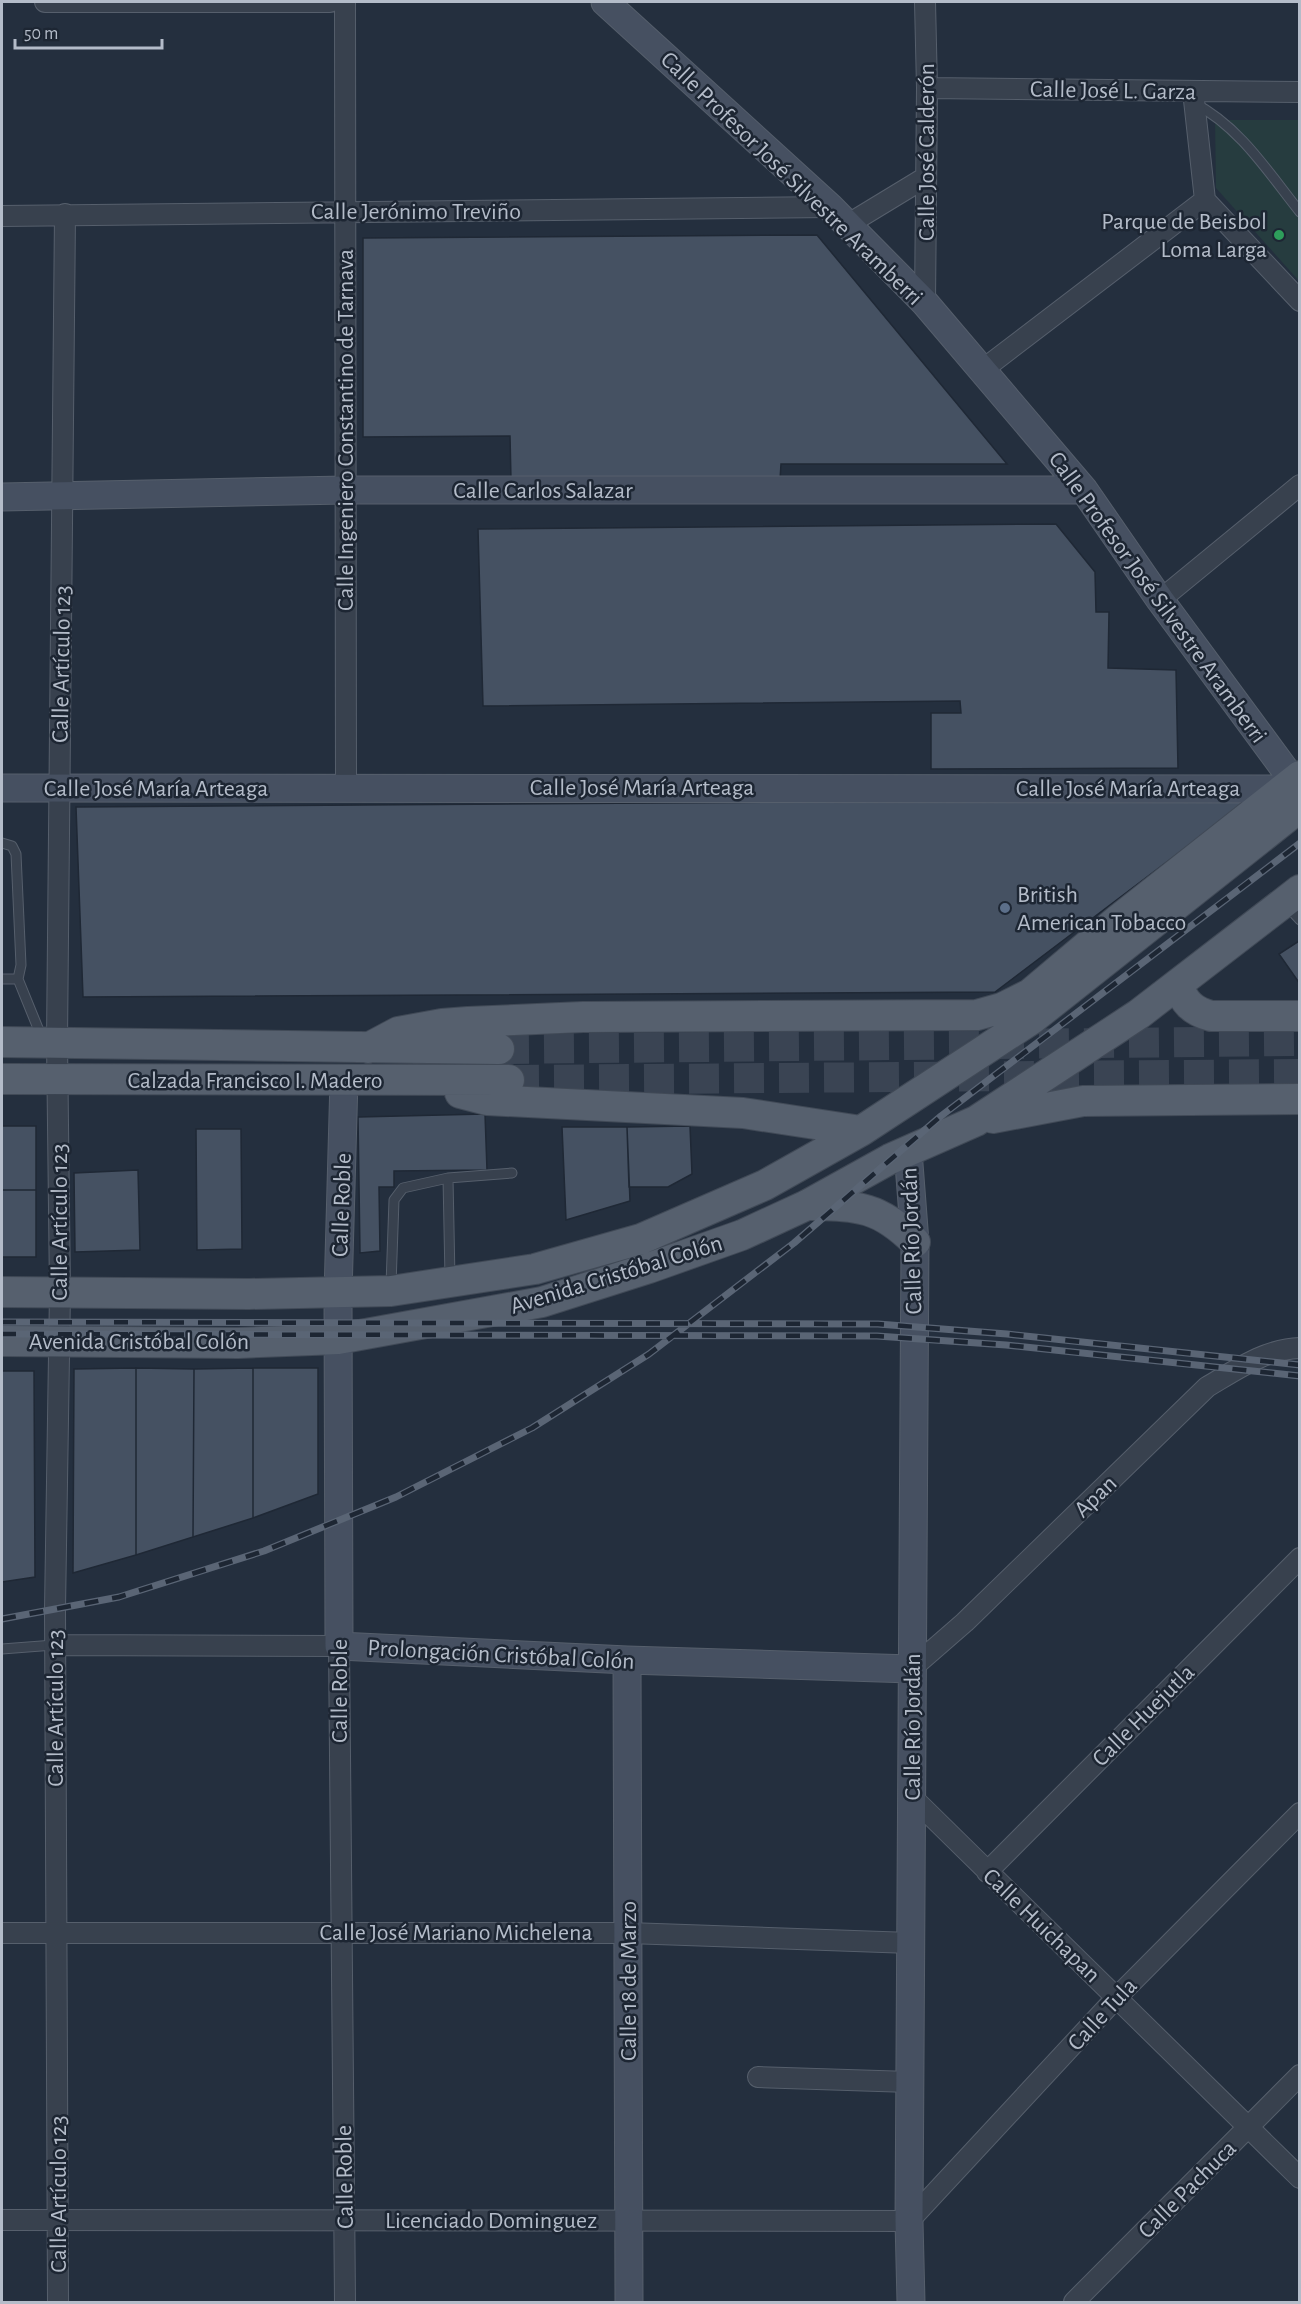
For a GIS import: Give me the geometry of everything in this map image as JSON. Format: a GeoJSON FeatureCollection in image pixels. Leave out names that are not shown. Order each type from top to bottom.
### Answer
{"type":"FeatureCollection","features":[{"type":"Feature","properties":{"kind":"main road","name":"Avenida Cristóbal Colón"},"geometry":{"type":"LineString","coordinates":[[2,1292],[338,1294],[391,1291],[534,1269],[641,1239],[765,1185],[861,1131],[1032,1019],[1295,789]]}},
{"type":"Feature","properties":{"kind":"main road"},"geometry":{"type":"LineString","coordinates":[[368,1048],[398,1032],[451,1023],[583,1017],[977,1015],[1002,1008],[1030,994],[1119,919],[1295,789]]}},
{"type":"Feature","properties":{"kind":"main road","name":"Avenida Cristóbal Colón"},"geometry":{"type":"LineString","coordinates":[[2,1341],[238,1343],[338,1339],[543,1302],[649,1268],[742,1234],[807,1205],[908,1151],[976,1121],[1139,1014],[1294,904]]}},
{"type":"Feature","properties":{"kind":"main road"},"geometry":{"type":"LineString","coordinates":[[1178,985],[1183,999],[1200,1013],[1211,1016],[1299,1016]]}},
{"type":"Feature","properties":{"kind":"main road","name":"Calzada Francisco I. Madero"},"geometry":{"type":"LineString","coordinates":[[2,1042],[500,1049]]}},
{"type":"Feature","properties":{"kind":"main road","name":"Calzada Francisco I. Madero"},"geometry":{"type":"LineString","coordinates":[[2,1079],[509,1080]]}},
{"type":"Feature","properties":{"kind":"main road"},"geometry":{"type":"LineString","coordinates":[[433,1080],[465,1095],[487,1100],[631,1105],[743,1113],[861,1131]]}},
{"type":"Feature","properties":{"kind":"main road"},"geometry":{"type":"LineString","coordinates":[[976,1121],[1083,1101],[1299,1099]]}},
{"type":"Feature","properties":{"kind":"main road"},"geometry":{"type":"LineString","coordinates":[[807,1205],[857,1207],[882,1214],[897,1224],[915,1242]]}},
{"type":"Feature","properties":{"kind":"main road"},"geometry":{"type":"LineString","coordinates":[[641,1239],[649,1268]]}},
{"type":"Feature","properties":{"kind":"street"},"geometry":{"type":"LineString","coordinates":[[47,2],[330,2]]}},
{"type":"Feature","properties":{"kind":"street","name":"Calle Ingeniero Constantino de Tarnava"},"geometry":{"type":"LineString","coordinates":[[345,2],[346,786]]}},
{"type":"Feature","properties":{"kind":"street","name":"Calle Profesor José Silvestre Aramberri"},"geometry":{"type":"LineString","coordinates":[[605,2],[839,216],[925,303],[1084,490],[1295,789]]}},
{"type":"Feature","properties":{"kind":"street","name":"Calle José Calderón"},"geometry":{"type":"LineString","coordinates":[[925,2],[927,88],[925,303]]}},
{"type":"Feature","properties":{"kind":"street","name":"Calle José L. Garza"},"geometry":{"type":"LineString","coordinates":[[927,88],[1193,97],[1299,92]]}},
{"type":"Feature","properties":{"kind":"street"},"geometry":{"type":"LineString","coordinates":[[1193,97],[1205,200],[1299,301]]}},
{"type":"Feature","properties":{"kind":"street"},"geometry":{"type":"LineString","coordinates":[[839,216],[926,177]]}},
{"type":"Feature","properties":{"kind":"street"},"geometry":{"type":"LineString","coordinates":[[981,371],[1205,200]]}},
{"type":"Feature","properties":{"kind":"street","name":"Calle Jerónimo Treviño"},"geometry":{"type":"LineString","coordinates":[[2,216],[344,212],[839,216]]}},
{"type":"Feature","properties":{"kind":"street","name":"Calle Artículo 123"},"geometry":{"type":"LineString","coordinates":[[58,2302],[54,1645],[60,1292],[57,1079],[51,1041],[59,788],[65,214]]}},
{"type":"Feature","properties":{"kind":"street"},"geometry":{"type":"LineString","coordinates":[[1160,600],[1299,485]]}},
{"type":"Feature","properties":{"kind":"street","name":"Calle Carlos Salazar"},"geometry":{"type":"LineString","coordinates":[[2,497],[345,490],[1084,490]]}},
{"type":"Feature","properties":{"kind":"street","name":"Calle José María Arteaga"},"geometry":{"type":"LineString","coordinates":[[2,788],[346,786],[1295,789]]}},
{"type":"Feature","properties":{"kind":"street","name":"Calle Roble"},"geometry":{"type":"LineString","coordinates":[[344,1080],[338,1339],[345,2302]]}},
{"type":"Feature","properties":{"kind":"street","name":"Calle Río Jordán"},"geometry":{"type":"LineString","coordinates":[[908,1151],[915,1242],[911,1669],[913,1798],[909,2221],[911,2302]]}},
{"type":"Feature","properties":{"kind":"street","name":"Apan"},"geometry":{"type":"LineString","coordinates":[[911,1669],[965,1622],[1208,1387],[1253,1360],[1298,1350]]}},
{"type":"Feature","properties":{"kind":"street","name":"Calle Huejutla"},"geometry":{"type":"LineString","coordinates":[[987,1872],[1299,1558]]}},
{"type":"Feature","properties":{"kind":"street","name":"Prolongación Cristóbal Colón"},"geometry":{"type":"LineString","coordinates":[[54,1645],[339,1646],[627,1660],[911,1669]]}},
{"type":"Feature","properties":{"kind":"street","name":"Calle 18 de Marzo"},"geometry":{"type":"LineString","coordinates":[[627,1660],[629,2302]]}},
{"type":"Feature","properties":{"kind":"street","name":"Calle Huichapan"},"geometry":{"type":"LineString","coordinates":[[913,1798],[1299,2178]]}},
{"type":"Feature","properties":{"kind":"street","name":"Calle Tula"},"geometry":{"type":"LineString","coordinates":[[909,2221],[1116,1998],[1299,1813]]}},
{"type":"Feature","properties":{"kind":"street","name":"Calle José Mariano Michelena"},"geometry":{"type":"LineString","coordinates":[[2,1933],[341,1931],[628,1933],[911,1943]]}},
{"type":"Feature","properties":{"kind":"street","name":"Calle Pachuca"},"geometry":{"type":"LineString","coordinates":[[1074,2302],[1299,2075]]}},
{"type":"Feature","properties":{"kind":"street"},"geometry":{"type":"LineString","coordinates":[[758,2077],[910,2082]]}},
{"type":"Feature","properties":{"kind":"street","name":"Licenciado Dominguez"},"geometry":{"type":"LineString","coordinates":[[2,2220],[909,2221]]}},
{"type":"Feature","properties":{"kind":"lane"},"geometry":{"type":"LineString","coordinates":[[1193,97],[1217,115],[1242,139],[1299,212]]}},
{"type":"Feature","properties":{"kind":"lane"},"geometry":{"type":"LineString","coordinates":[[2,843],[12,846],[16,854],[21,931],[21,965],[18,979],[51,1041]]}},
{"type":"Feature","properties":{"kind":"lane"},"geometry":{"type":"LineString","coordinates":[[2,979],[18,979]]}},
{"type":"Feature","properties":{"kind":"lane"},"geometry":{"type":"LineString","coordinates":[[391,1291],[394,1200],[403,1188],[448,1178],[512,1173]]}},
{"type":"Feature","properties":{"kind":"lane"},"geometry":{"type":"LineString","coordinates":[[448,1178],[451,1283]]}},
{"type":"Feature","properties":{"kind":"lane"},"geometry":{"type":"LineString","coordinates":[[2,1649],[54,1645]]}},
{"type":"Feature","properties":{"kind":"green space","name":"Parque de Beisbol Loma Larga"},"geometry":{"type":"Polygon","coordinates":[[[1215,120],[1299,120],[1299,281],[1216,188],[1215,120]]]}},
{"type":"Feature","properties":{"kind":"building"},"geometry":{"type":"Polygon","coordinates":[[[817,235],[1007,464],[781,464],[780,480],[511,480],[510,436],[363,437],[363,238],[817,235]]]}},
{"type":"Feature","properties":{"kind":"building"},"geometry":{"type":"Polygon","coordinates":[[[1056,524],[1095,572],[1096,612],[1109,612],[1108,668],[1176,670],[1178,768],[931,769],[931,713],[961,713],[960,701],[483,706],[478,529],[1056,524]]]}},
{"type":"Feature","properties":{"kind":"building"},"geometry":{"type":"Polygon","coordinates":[[[1250,799],[995,992],[83,997],[76,807],[1250,799]]]}},
{"type":"Feature","properties":{"kind":"building"},"geometry":{"type":"Polygon","coordinates":[[[1300,942],[1300,984],[1279,954],[1300,942]]]}},
{"type":"Feature","properties":{"kind":"building"},"geometry":{"type":"Polygon","coordinates":[[[485,1114],[487,1170],[394,1171],[394,1187],[379,1187],[380,1251],[360,1253],[358,1117],[485,1114]]]}},
{"type":"Feature","properties":{"kind":"building"},"geometry":{"type":"Polygon","coordinates":[[[2,1126],[36,1126],[36,1190],[2,1190],[2,1126]]]}},
{"type":"Feature","properties":{"kind":"building"},"geometry":{"type":"Polygon","coordinates":[[[690,1126],[692,1174],[668,1187],[629,1187],[627,1127],[690,1126]]]}},
{"type":"Feature","properties":{"kind":"building"},"geometry":{"type":"Polygon","coordinates":[[[562,1127],[627,1127],[630,1201],[566,1220],[562,1127]]]}},
{"type":"Feature","properties":{"kind":"building"},"geometry":{"type":"Polygon","coordinates":[[[196,1129],[241,1129],[242,1249],[197,1250],[196,1129]]]}},
{"type":"Feature","properties":{"kind":"building"},"geometry":{"type":"Polygon","coordinates":[[[138,1170],[140,1250],[75,1252],[74,1173],[138,1170]]]}},
{"type":"Feature","properties":{"kind":"building"},"geometry":{"type":"Polygon","coordinates":[[[2,1190],[36,1190],[36,1257],[2,1257],[2,1190]]]}},
{"type":"Feature","properties":{"kind":"building"},"geometry":{"type":"Polygon","coordinates":[[[136,1368],[136,1555],[73,1573],[74,1369],[136,1368]]]}},
{"type":"Feature","properties":{"kind":"building"},"geometry":{"type":"Polygon","coordinates":[[[136,1368],[194,1369],[193,1537],[136,1555],[136,1368]]]}},
{"type":"Feature","properties":{"kind":"building"},"geometry":{"type":"Polygon","coordinates":[[[253,1368],[253,1518],[193,1537],[194,1369],[253,1368]]]}},
{"type":"Feature","properties":{"kind":"building"},"geometry":{"type":"Polygon","coordinates":[[[253,1368],[318,1368],[318,1494],[253,1518],[253,1368]]]}},
{"type":"Feature","properties":{"kind":"building"},"geometry":{"type":"Polygon","coordinates":[[[2,1371],[34,1371],[35,1577],[2,1582],[2,1371]]]}},
{"type":"Feature","properties":{"kind":"tunnel"},"geometry":{"type":"LineString","coordinates":[[499,1049],[1300,1041]]}},
{"type":"Feature","properties":{"kind":"tunnel"},"geometry":{"type":"LineString","coordinates":[[509,1080],[1300,1074]]}},
{"type":"Feature","properties":{"kind":"railway"},"geometry":{"type":"LineString","coordinates":[[2,1619],[119,1597],[264,1551],[396,1497],[532,1428],[649,1354],[794,1243],[941,1116],[1300,843]]}},
{"type":"Feature","properties":{"kind":"railway"},"geometry":{"type":"LineString","coordinates":[[2,1322],[878,1324],[1007,1334],[1300,1365]]}},
{"type":"Feature","properties":{"kind":"railway"},"geometry":{"type":"LineString","coordinates":[[2,1334],[877,1336],[1006,1345],[1300,1376]]}},
{"type":"Feature","properties":{"kind":"place","name":"Parque de Beisbol Loma Larga"},"geometry":{"type":"Point","coordinates":[1279,235]}},
{"type":"Feature","properties":{"kind":"place","name":"British American Tobacco"},"geometry":{"type":"Point","coordinates":[1005,908]}}]}
